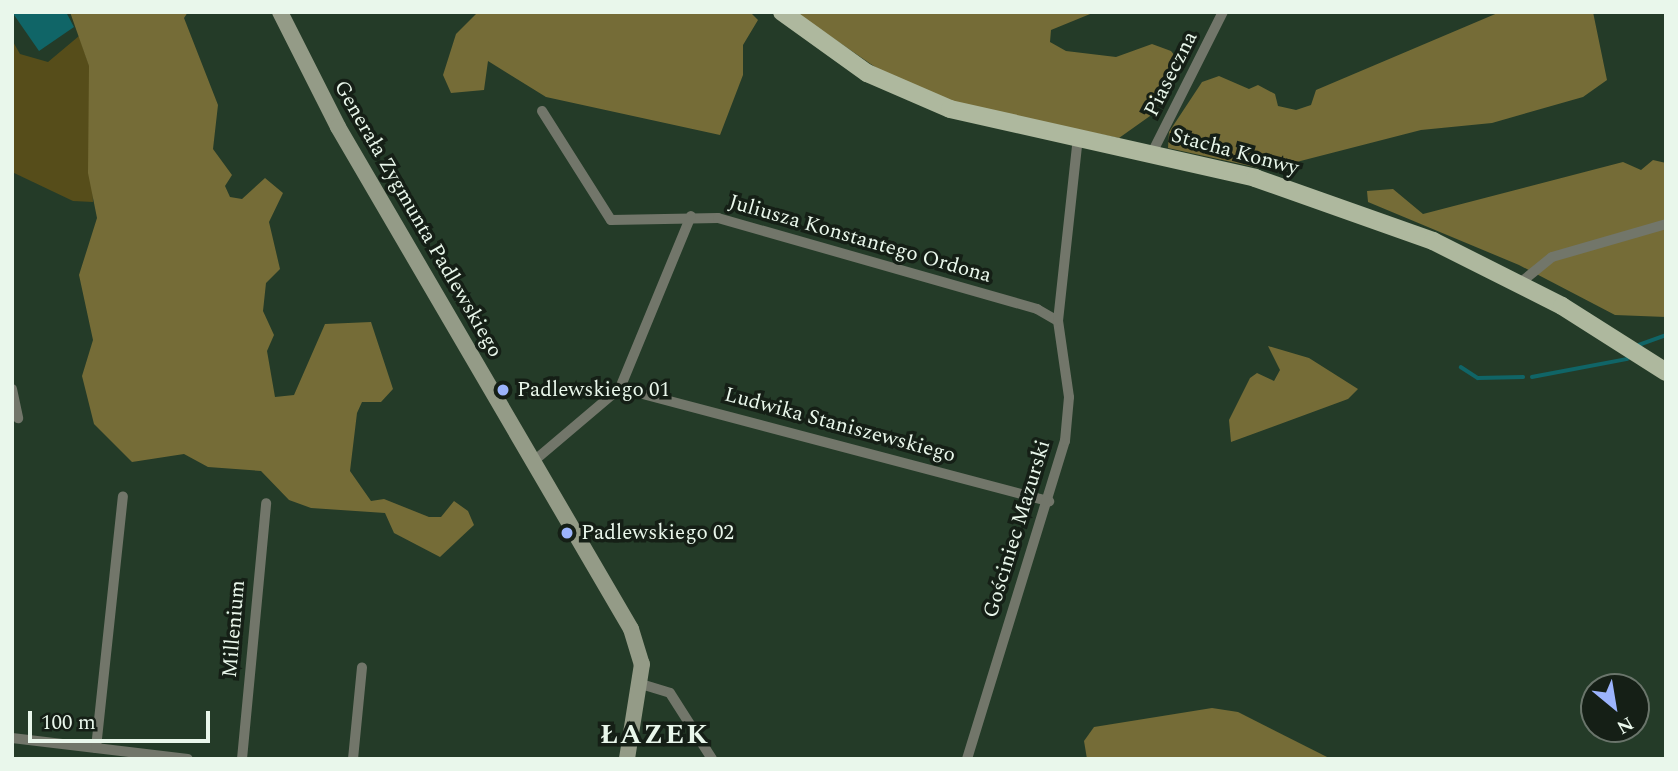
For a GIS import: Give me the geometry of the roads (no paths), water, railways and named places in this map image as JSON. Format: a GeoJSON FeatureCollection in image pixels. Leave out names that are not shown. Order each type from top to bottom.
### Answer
{"type":"FeatureCollection","features":[{"type":"Feature","properties":{"kind":"main road","name":"Stacha Konwy"},"geometry":{"type":"LineString","coordinates":[[782,12],[848,62],[918,98],[1078,138],[1152,153],[1356,211],[1520,283],[1666,372]]}},
{"type":"Feature","properties":{"kind":"street","name":"Generała Zygmunta Padlewskiego"},"geometry":{"type":"LineString","coordinates":[[280,12],[338,127],[536,460],[631,629],[641,684]]}},
{"type":"Feature","properties":{"kind":"street","name":"Piaseczna"},"geometry":{"type":"LineString","coordinates":[[1152,153],[1223,12]]}},
{"type":"Feature","properties":{"kind":"street","name":"Juliusza Konstantego Ordona"},"geometry":{"type":"LineString","coordinates":[[542,111],[605,216],[624,222],[691,216],[815,243],[1037,309],[1058,321]]}},
{"type":"Feature","properties":{"kind":"street","name":"Gościniec Mazurski"},"geometry":{"type":"LineString","coordinates":[[967,759],[1049,501],[1068,410],[1058,321],[1078,138]]}},
{"type":"Feature","properties":{"kind":"street"},"geometry":{"type":"LineString","coordinates":[[536,460],[620,388],[691,216]]}},
{"type":"Feature","properties":{"kind":"street"},"geometry":{"type":"LineString","coordinates":[[1520,283],[1552,257],[1666,224]]}},
{"type":"Feature","properties":{"kind":"street","name":"Ludwika Staniszewskiego"},"geometry":{"type":"LineString","coordinates":[[620,388],[1049,501]]}},
{"type":"Feature","properties":{"kind":"street"},"geometry":{"type":"LineString","coordinates":[[12,389],[18,418]]}},
{"type":"Feature","properties":{"kind":"street"},"geometry":{"type":"LineString","coordinates":[[96,748],[123,496]]}},
{"type":"Feature","properties":{"kind":"street","name":"Millenium"},"geometry":{"type":"LineString","coordinates":[[242,759],[266,503]]}},
{"type":"Feature","properties":{"kind":"street"},"geometry":{"type":"LineString","coordinates":[[352,759],[362,667]]}},
{"type":"Feature","properties":{"kind":"street"},"geometry":{"type":"LineString","coordinates":[[627,759],[641,684],[670,694],[712,759]]}},
{"type":"Feature","properties":{"kind":"street"},"geometry":{"type":"LineString","coordinates":[[12,738],[188,759]]}},
{"type":"Feature","properties":{"kind":"water"},"geometry":{"type":"Polygon","coordinates":[[[12,12],[66,12],[74,27],[39,51],[12,12]]]}},
{"type":"Feature","properties":{"kind":"waterway"},"geometry":{"type":"LineString","coordinates":[[1639,345],[1666,335]]}},
{"type":"Feature","properties":{"kind":"waterway"},"geometry":{"type":"LineString","coordinates":[[1532,377],[1627,359]]}},
{"type":"Feature","properties":{"kind":"waterway"},"geometry":{"type":"LineString","coordinates":[[1461,367],[1478,378],[1523,377]]}},
{"type":"Feature","properties":{"kind":"place","name":"Padlewskiego 01"},"geometry":{"type":"Point","coordinates":[503,390]}},
{"type":"Feature","properties":{"kind":"place","name":"Padlewskiego 02"},"geometry":{"type":"Point","coordinates":[567,533]}},
{"type":"Feature","properties":{"kind":"district","name":"ŁAZEK"},"geometry":{"type":"Point","coordinates":[655,735]}}]}
